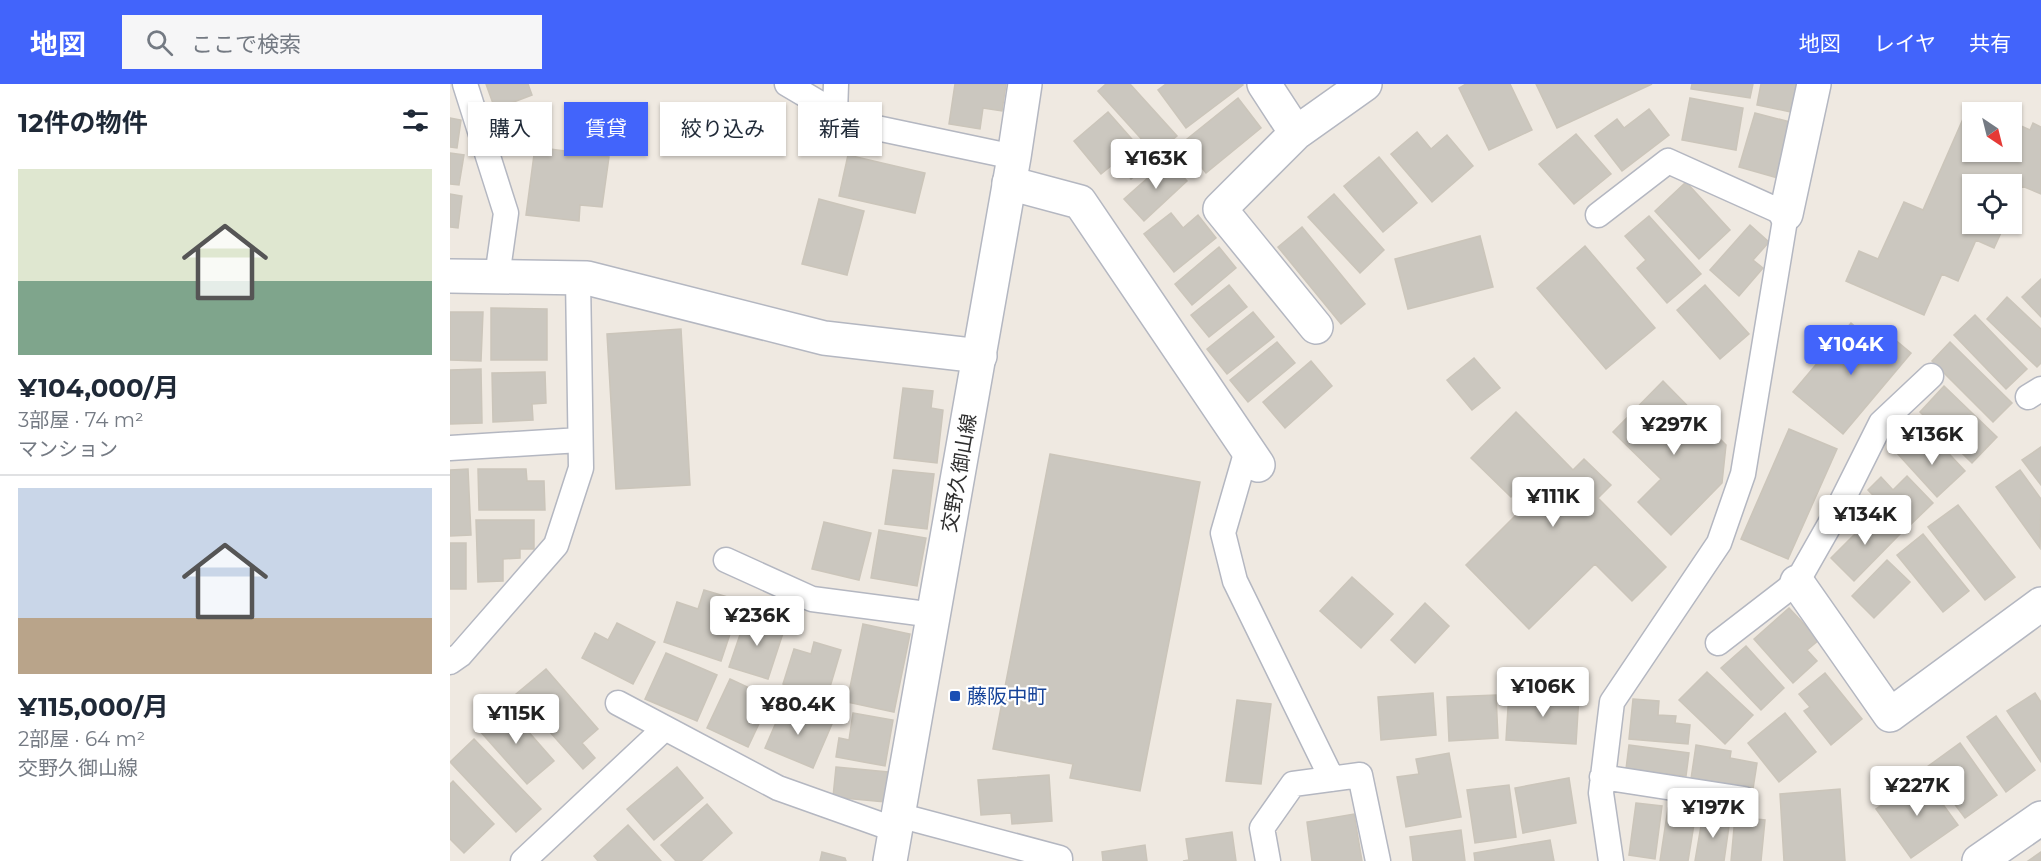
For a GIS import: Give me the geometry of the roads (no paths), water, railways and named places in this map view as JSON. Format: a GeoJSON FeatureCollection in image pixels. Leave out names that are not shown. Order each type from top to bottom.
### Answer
{"type":"FeatureCollection","features":[{"type":"Feature","properties":{"kind":"street","name":"交野久御山線"},"geometry":{"type":"LineString","coordinates":[[895,835],[980,356],[1025,84]]}},
{"type":"Feature","properties":{"kind":"street"},"geometry":{"type":"LineString","coordinates":[[1264,84],[1296,133]]}},
{"type":"Feature","properties":{"kind":"street"},"geometry":{"type":"LineString","coordinates":[[1316,327],[1220,209],[1296,133],[1365,84]]}},
{"type":"Feature","properties":{"kind":"street"},"geometry":{"type":"LineString","coordinates":[[1785,214],[1814,84]]}},
{"type":"Feature","properties":{"kind":"street"},"geometry":{"type":"LineString","coordinates":[[1012,170],[1080,202],[1252,457]]}},
{"type":"Feature","properties":{"kind":"street"},"geometry":{"type":"LineString","coordinates":[[450,276],[587,278],[824,338],[980,356]]}},
{"type":"Feature","properties":{"kind":"street"},"geometry":{"type":"LineString","coordinates":[[1797,582],[1890,715],[2041,604]]}},
{"type":"Feature","properties":{"kind":"street"},"geometry":{"type":"LineString","coordinates":[[1979,861],[2041,818]]}},
{"type":"Feature","properties":{"kind":"lane"},"geometry":{"type":"LineString","coordinates":[[465,84],[506,213],[497,277]]}},
{"type":"Feature","properties":{"kind":"lane"},"geometry":{"type":"LineString","coordinates":[[787,84],[817,102]]}},
{"type":"Feature","properties":{"kind":"lane"},"geometry":{"type":"LineString","coordinates":[[835,102],[836,84]]}},
{"type":"Feature","properties":{"kind":"lane"},"geometry":{"type":"LineString","coordinates":[[882,132],[1012,170]]}},
{"type":"Feature","properties":{"kind":"lane"},"geometry":{"type":"LineString","coordinates":[[1598,215],[1668,161],[1785,214],[1743,474],[1719,543],[1612,702],[1601,793],[1611,861]]}},
{"type":"Feature","properties":{"kind":"lane"},"geometry":{"type":"LineString","coordinates":[[450,662],[460,655],[556,545],[581,468],[578,278]]}},
{"type":"Feature","properties":{"kind":"lane"},"geometry":{"type":"LineString","coordinates":[[1718,643],[1797,582],[1834,517],[1881,423],[1931,376]]}},
{"type":"Feature","properties":{"kind":"lane"},"geometry":{"type":"LineString","coordinates":[[450,448],[580,440]]}},
{"type":"Feature","properties":{"kind":"lane"},"geometry":{"type":"LineString","coordinates":[[1252,457],[1223,533],[1240,591],[1332,779]]}},
{"type":"Feature","properties":{"kind":"lane"},"geometry":{"type":"LineString","coordinates":[[726,560],[812,599],[934,615]]}},
{"type":"Feature","properties":{"kind":"lane"},"geometry":{"type":"LineString","coordinates":[[618,704],[778,788],[895,835],[1060,858],[1060,861]]}},
{"type":"Feature","properties":{"kind":"lane"},"geometry":{"type":"LineString","coordinates":[[523,861],[665,728]]}},
{"type":"Feature","properties":{"kind":"lane"},"geometry":{"type":"LineString","coordinates":[[1268,861],[1262,828],[1293,784],[1360,776],[1378,861]]}},
{"type":"Feature","properties":{"kind":"lane"},"geometry":{"type":"LineString","coordinates":[[1602,777],[1744,799]]}},
{"type":"Feature","properties":{"kind":"place","name":"藤阪中町"},"geometry":{"type":"Point","coordinates":[955,696]}}]}
